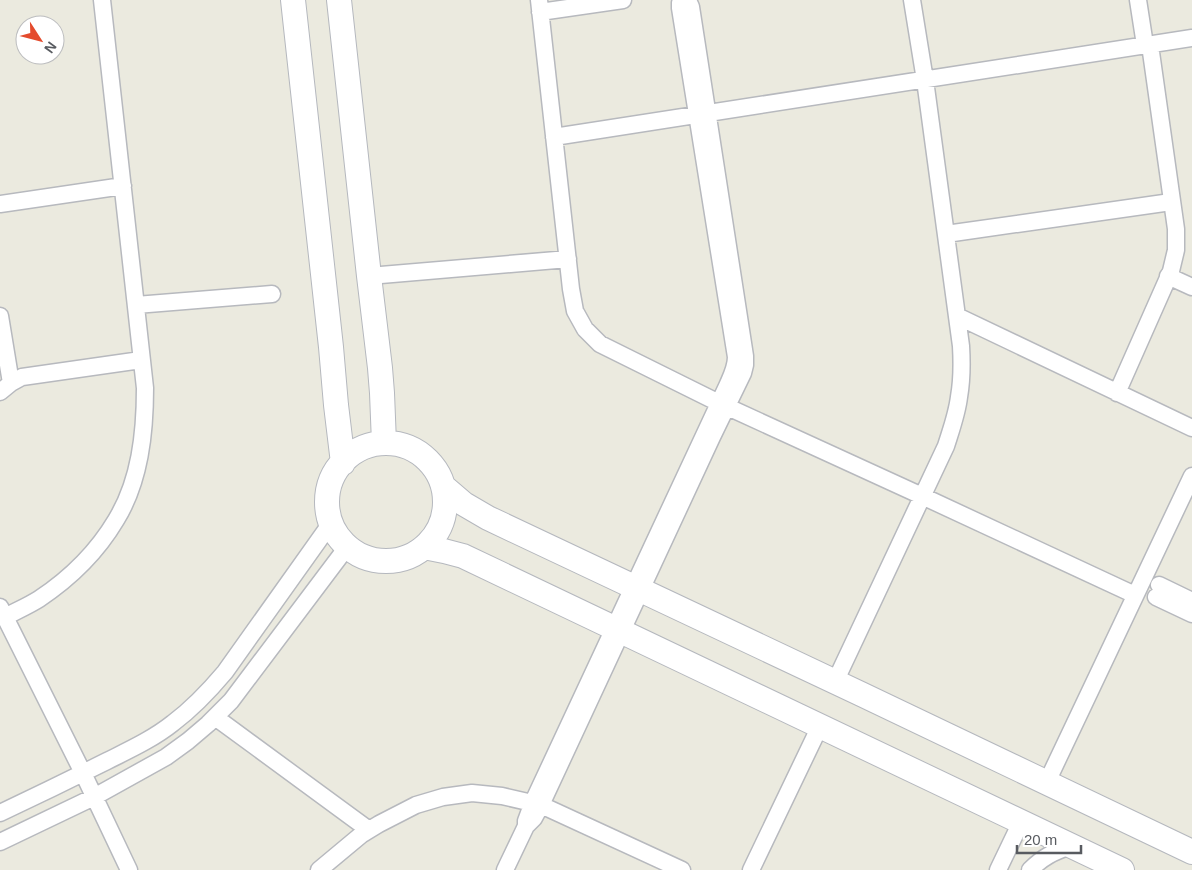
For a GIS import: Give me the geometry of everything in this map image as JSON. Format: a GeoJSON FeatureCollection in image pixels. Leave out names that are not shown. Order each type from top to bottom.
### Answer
{"type":"FeatureCollection","features":[{"type":"Feature","properties":{"kind":"street"},"geometry":{"type":"LineString","coordinates":[[102,0],[145,388],[142,442],[128,495],[116,520],[94,550],[68,577],[38,599],[2,612],[83,773],[129,870]]}},
{"type":"Feature","properties":{"kind":"street"},"geometry":{"type":"LineString","coordinates":[[294,0],[343,463]]}},
{"type":"Feature","properties":{"kind":"street"},"geometry":{"type":"LineString","coordinates":[[339,0],[382,393],[384,443]]}},
{"type":"Feature","properties":{"kind":"street"},"geometry":{"type":"LineString","coordinates":[[539,5],[564,0]]}},
{"type":"Feature","properties":{"kind":"street"},"geometry":{"type":"LineString","coordinates":[[539,5],[624,0]]}},
{"type":"Feature","properties":{"kind":"street"},"geometry":{"type":"LineString","coordinates":[[505,870],[526,826],[534,818],[537,803],[617,630],[723,405],[743,374],[745,365],[745,356],[702,114],[680,8],[682,0]]}},
{"type":"Feature","properties":{"kind":"street"},"geometry":{"type":"LineString","coordinates":[[688,0],[691,7],[702,114]]}},
{"type":"Feature","properties":{"kind":"street"},"geometry":{"type":"LineString","coordinates":[[836,682],[946,446],[958,406],[962,372],[958,322],[925,80],[912,0]]}},
{"type":"Feature","properties":{"kind":"street"},"geometry":{"type":"LineString","coordinates":[[1113,391],[1170,271],[1177,239],[1138,0]]}},
{"type":"Feature","properties":{"kind":"street"},"geometry":{"type":"LineString","coordinates":[[539,5],[571,289],[576,310],[585,329],[600,344],[723,405],[1136,595]]}},
{"type":"Feature","properties":{"kind":"street"},"geometry":{"type":"LineString","coordinates":[[554,137],[1192,38]]}},
{"type":"Feature","properties":{"kind":"street"},"geometry":{"type":"LineString","coordinates":[[1113,391],[1167,258],[1169,240],[1145,46]]}},
{"type":"Feature","properties":{"kind":"street"},"geometry":{"type":"LineString","coordinates":[[0,204],[122,186]]}},
{"type":"Feature","properties":{"kind":"street"},"geometry":{"type":"LineString","coordinates":[[945,229],[1163,198]]}},
{"type":"Feature","properties":{"kind":"street"},"geometry":{"type":"LineString","coordinates":[[370,281],[568,264]]}},
{"type":"Feature","properties":{"kind":"street"},"geometry":{"type":"LineString","coordinates":[[1170,271],[1192,275]]}},
{"type":"Feature","properties":{"kind":"street"},"geometry":{"type":"LineString","coordinates":[[1170,271],[1192,287]]}},
{"type":"Feature","properties":{"kind":"street"},"geometry":{"type":"LineString","coordinates":[[136,305],[272,294]]}},
{"type":"Feature","properties":{"kind":"street"},"geometry":{"type":"LineString","coordinates":[[0,316],[5,387],[22,377],[141,360]]}},
{"type":"Feature","properties":{"kind":"street"},"geometry":{"type":"LineString","coordinates":[[958,322],[1192,428]]}},
{"type":"Feature","properties":{"kind":"street"},"geometry":{"type":"LineString","coordinates":[[958,322],[1192,438]]}},
{"type":"Feature","properties":{"kind":"street"},"geometry":{"type":"LineString","coordinates":[[384,443],[400,445],[414,450],[427,460],[437,472],[443,486],[445,503],[442,520],[435,535],[413,555],[400,560],[372,560],[359,555],[340,540],[331,523],[327,507],[328,492],[333,476],[343,463],[354,453],[368,446],[384,443]]}},
{"type":"Feature","properties":{"kind":"street"},"geometry":{"type":"LineString","coordinates":[[1047,782],[1192,476]]}},
{"type":"Feature","properties":{"kind":"street"},"geometry":{"type":"LineString","coordinates":[[443,486],[476,512],[1192,852]]}},
{"type":"Feature","properties":{"kind":"street"},"geometry":{"type":"LineString","coordinates":[[0,813],[150,739],[191,710],[225,672],[331,523]]}},
{"type":"Feature","properties":{"kind":"street"},"geometry":{"type":"LineString","coordinates":[[0,842],[94,797],[166,757],[188,742],[212,721],[245,684],[348,547]]}},
{"type":"Feature","properties":{"kind":"street"},"geometry":{"type":"LineString","coordinates":[[424,547],[444,550],[463,556],[1122,870]]}},
{"type":"Feature","properties":{"kind":"street"},"geometry":{"type":"LineString","coordinates":[[1192,601],[1157,591],[1192,614]]}},
{"type":"Feature","properties":{"kind":"street"},"geometry":{"type":"LineString","coordinates":[[212,721],[365,832]]}},
{"type":"Feature","properties":{"kind":"street"},"geometry":{"type":"LineString","coordinates":[[751,870],[820,726]]}},
{"type":"Feature","properties":{"kind":"street"},"geometry":{"type":"LineString","coordinates":[[319,870],[365,832],[416,805],[443,796],[472,793],[502,796],[537,803],[682,870]]}},
{"type":"Feature","properties":{"kind":"street"},"geometry":{"type":"LineString","coordinates":[[998,870],[1021,822]]}},
{"type":"Feature","properties":{"kind":"street"},"geometry":{"type":"LineString","coordinates":[[1030,870],[1040,860],[1055,851],[1071,846]]}}]}
